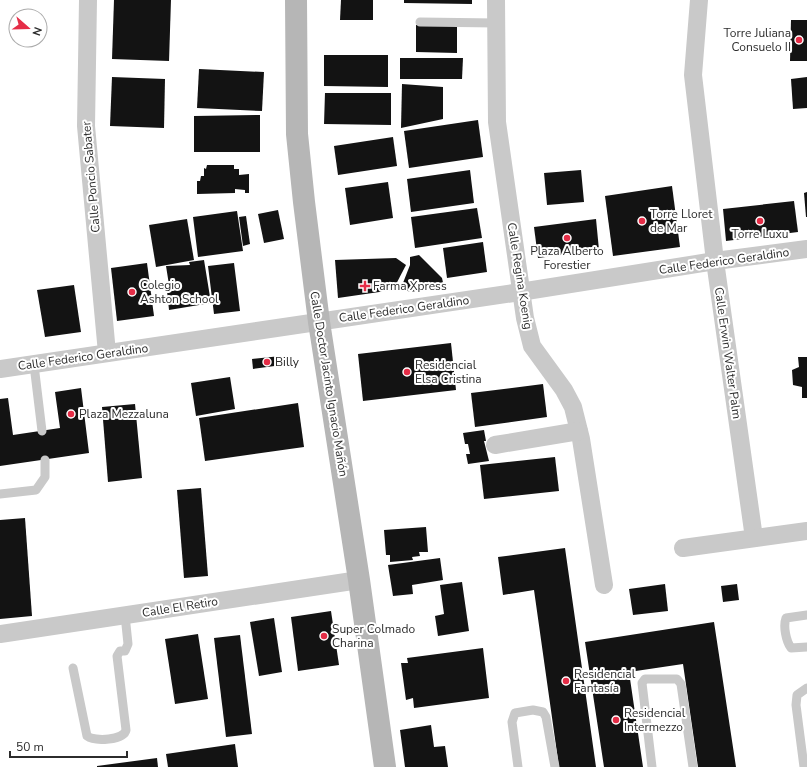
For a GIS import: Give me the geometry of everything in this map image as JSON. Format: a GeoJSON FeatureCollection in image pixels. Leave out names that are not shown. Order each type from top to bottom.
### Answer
{"type":"FeatureCollection","features":[{"type":"Feature","properties":{"kind":"street","name":"Calle Poncio Sabater"},"geometry":{"type":"LineString","coordinates":[[88,0],[86,126],[107,353]]}},
{"type":"Feature","properties":{"kind":"street","name":"Calle Doctor Jacinto Ignacio Mañón"},"geometry":{"type":"LineString","coordinates":[[296,0],[297,134],[319,322],[359,580],[385,767]]}},
{"type":"Feature","properties":{"kind":"street","name":"Calle Regina Koenig"},"geometry":{"type":"LineString","coordinates":[[496,0],[497,122],[520,292],[532,346],[564,390],[574,407],[604,585]]}},
{"type":"Feature","properties":{"kind":"street","name":"Calle Erwin Walter Palm"},"geometry":{"type":"LineString","coordinates":[[699,0],[693,75],[715,261],[754,538]]}},
{"type":"Feature","properties":{"kind":"street","name":"Calle Federico Geraldino"},"geometry":{"type":"LineString","coordinates":[[0,369],[520,292],[715,261],[807,249]]}},
{"type":"Feature","properties":{"kind":"street"},"geometry":{"type":"LineString","coordinates":[[495,445],[579,431]]}},
{"type":"Feature","properties":{"kind":"street"},"geometry":{"type":"LineString","coordinates":[[683,548],[807,531]]}},
{"type":"Feature","properties":{"kind":"street","name":"Calle El Retiro"},"geometry":{"type":"LineString","coordinates":[[0,634],[359,580]]}},
{"type":"Feature","properties":{"kind":"lane"},"geometry":{"type":"LineString","coordinates":[[420,22],[496,22]]}},
{"type":"Feature","properties":{"kind":"lane"},"geometry":{"type":"LineString","coordinates":[[34,365],[42,431]]}},
{"type":"Feature","properties":{"kind":"lane"},"geometry":{"type":"LineString","coordinates":[[0,494],[36,490],[45,477],[45,460]]}},
{"type":"Feature","properties":{"kind":"lane"},"geometry":{"type":"LineString","coordinates":[[73,668],[87,736],[92,740],[97,740],[121,736],[126,730],[117,656],[120,651],[125,651],[128,644],[125,615]]}},
{"type":"Feature","properties":{"kind":"lane"},"geometry":{"type":"LineString","coordinates":[[807,615],[791,616],[786,618],[784,623],[788,643],[791,648],[807,647]]}},
{"type":"Feature","properties":{"kind":"lane"},"geometry":{"type":"LineString","coordinates":[[652,767],[642,683],[645,679],[677,679],[681,684],[693,767]]}},
{"type":"Feature","properties":{"kind":"lane"},"geometry":{"type":"LineString","coordinates":[[804,767],[796,705],[797,695],[807,688]]}},
{"type":"Feature","properties":{"kind":"lane"},"geometry":{"type":"LineString","coordinates":[[518,767],[512,722],[513,717],[515,713],[533,710],[543,712],[546,717],[555,767]]}},
{"type":"Feature","properties":{"kind":"building"},"geometry":{"type":"Polygon","coordinates":[[[114,0],[171,0],[169,61],[112,59],[114,0]]]}},
{"type":"Feature","properties":{"kind":"building"},"geometry":{"type":"Polygon","coordinates":[[[341,0],[373,0],[373,20],[340,20],[341,0]]]}},
{"type":"Feature","properties":{"kind":"building"},"geometry":{"type":"Polygon","coordinates":[[[404,0],[472,0],[472,4],[404,3],[404,0]]]}},
{"type":"Feature","properties":{"kind":"building","name":"Torre Juliana Consuelo II"},"geometry":{"type":"Polygon","coordinates":[[[791,20],[807,20],[807,61],[790,61],[791,20]]]}},
{"type":"Feature","properties":{"kind":"building"},"geometry":{"type":"Polygon","coordinates":[[[416,25],[457,25],[457,53],[416,52],[416,25]]]}},
{"type":"Feature","properties":{"kind":"building"},"geometry":{"type":"Polygon","coordinates":[[[324,55],[388,55],[388,87],[324,86],[324,55]]]}},
{"type":"Feature","properties":{"kind":"building"},"geometry":{"type":"Polygon","coordinates":[[[400,58],[463,58],[462,79],[400,79],[400,58]]]}},
{"type":"Feature","properties":{"kind":"building"},"geometry":{"type":"Polygon","coordinates":[[[199,69],[264,72],[262,111],[197,108],[199,69]]]}},
{"type":"Feature","properties":{"kind":"building"},"geometry":{"type":"Polygon","coordinates":[[[112,77],[165,79],[164,128],[110,126],[112,77]]]}},
{"type":"Feature","properties":{"kind":"building"},"geometry":{"type":"Polygon","coordinates":[[[807,77],[807,108],[793,109],[791,79],[807,77]]]}},
{"type":"Feature","properties":{"kind":"building"},"geometry":{"type":"Polygon","coordinates":[[[402,84],[443,87],[443,119],[401,128],[402,84]]]}},
{"type":"Feature","properties":{"kind":"building"},"geometry":{"type":"Polygon","coordinates":[[[325,93],[391,93],[391,125],[324,124],[325,93]]]}},
{"type":"Feature","properties":{"kind":"building"},"geometry":{"type":"Polygon","coordinates":[[[260,115],[260,152],[194,152],[194,116],[260,115]]]}},
{"type":"Feature","properties":{"kind":"building"},"geometry":{"type":"Polygon","coordinates":[[[478,120],[483,157],[409,168],[404,131],[478,120]]]}},
{"type":"Feature","properties":{"kind":"building"},"geometry":{"type":"Polygon","coordinates":[[[393,137],[397,166],[338,175],[334,146],[393,137]]]}},
{"type":"Feature","properties":{"kind":"building"},"geometry":{"type":"Polygon","coordinates":[[[207,165],[234,165],[234,169],[239,169],[239,175],[249,174],[249,193],[245,193],[245,190],[235,189],[235,193],[197,194],[197,181],[200,181],[201,176],[204,176],[204,168],[206,169],[207,165]]]}},
{"type":"Feature","properties":{"kind":"building"},"geometry":{"type":"Polygon","coordinates":[[[470,170],[474,203],[411,212],[407,179],[470,170]]]}},
{"type":"Feature","properties":{"kind":"building"},"geometry":{"type":"Polygon","coordinates":[[[581,170],[584,202],[547,205],[544,173],[581,170]]]}},
{"type":"Feature","properties":{"kind":"building"},"geometry":{"type":"Polygon","coordinates":[[[388,182],[393,218],[350,225],[345,188],[388,182]]]}},
{"type":"Feature","properties":{"kind":"building","name":"Torre Lloret de Mar"},"geometry":{"type":"Polygon","coordinates":[[[672,186],[680,247],[613,256],[605,196],[672,186]]]}},
{"type":"Feature","properties":{"kind":"building"},"geometry":{"type":"Polygon","coordinates":[[[807,192],[807,217],[806,217],[804,193],[807,192]]]}},
{"type":"Feature","properties":{"kind":"building","name":"Torre Luxu"},"geometry":{"type":"Polygon","coordinates":[[[794,201],[798,232],[726,241],[723,209],[794,201]]]}},
{"type":"Feature","properties":{"kind":"building"},"geometry":{"type":"Polygon","coordinates":[[[477,208],[482,238],[415,248],[411,217],[477,208]]]}},
{"type":"Feature","properties":{"kind":"building"},"geometry":{"type":"Polygon","coordinates":[[[278,210],[284,239],[264,243],[258,214],[278,210]]]}},
{"type":"Feature","properties":{"kind":"building"},"geometry":{"type":"Polygon","coordinates":[[[237,211],[243,251],[198,257],[193,217],[237,211]]]}},
{"type":"Feature","properties":{"kind":"building"},"geometry":{"type":"Polygon","coordinates":[[[246,216],[250,244],[243,246],[239,217],[246,216]]]}},
{"type":"Feature","properties":{"kind":"building"},"geometry":{"type":"Polygon","coordinates":[[[187,219],[194,260],[156,267],[149,225],[187,219]]]}},
{"type":"Feature","properties":{"kind":"building","name":"Plaza Alberto Forestier"},"geometry":{"type":"Polygon","coordinates":[[[596,219],[599,250],[538,258],[534,227],[596,219]]]}},
{"type":"Feature","properties":{"kind":"building"},"geometry":{"type":"Polygon","coordinates":[[[483,242],[487,272],[447,278],[443,248],[483,242]]]}},
{"type":"Feature","properties":{"kind":"building"},"geometry":{"type":"Polygon","coordinates":[[[419,255],[442,278],[444,287],[410,292],[401,288],[410,265],[410,257],[419,255]]]}},
{"type":"Feature","properties":{"kind":"building"},"geometry":{"type":"Polygon","coordinates":[[[396,258],[406,265],[393,290],[338,298],[335,260],[396,258]]]}},
{"type":"Feature","properties":{"kind":"building"},"geometry":{"type":"Polygon","coordinates":[[[204,260],[211,303],[169,310],[167,291],[170,291],[166,266],[190,265],[189,262],[204,260]]]}},
{"type":"Feature","properties":{"kind":"building","name":"Colegio Ashton School"},"geometry":{"type":"Polygon","coordinates":[[[147,263],[154,316],[117,321],[111,268],[147,263]]]}},
{"type":"Feature","properties":{"kind":"building"},"geometry":{"type":"Polygon","coordinates":[[[234,263],[240,311],[214,314],[208,266],[234,263]]]}},
{"type":"Feature","properties":{"kind":"building"},"geometry":{"type":"Polygon","coordinates":[[[74,285],[81,332],[45,337],[37,290],[74,285]]]}},
{"type":"Feature","properties":{"kind":"building","name":"Residencial Elsa Cristina"},"geometry":{"type":"Polygon","coordinates":[[[451,343],[456,390],[363,401],[358,354],[451,343]]]}},
{"type":"Feature","properties":{"kind":"building","name":"Billy"},"geometry":{"type":"Polygon","coordinates":[[[281,356],[282,365],[253,369],[252,359],[281,356]]]}},
{"type":"Feature","properties":{"kind":"building"},"geometry":{"type":"Polygon","coordinates":[[[798,357],[807,357],[807,398],[802,398],[802,387],[793,385],[792,370],[799,367],[798,357]]]}},
{"type":"Feature","properties":{"kind":"building"},"geometry":{"type":"Polygon","coordinates":[[[230,377],[235,409],[196,416],[191,383],[230,377]]]}},
{"type":"Feature","properties":{"kind":"building"},"geometry":{"type":"Polygon","coordinates":[[[543,384],[547,417],[475,427],[471,393],[543,384]]]}},
{"type":"Feature","properties":{"kind":"building","name":"Plaza Mezzaluna"},"geometry":{"type":"Polygon","coordinates":[[[81,388],[89,453],[0,466],[0,399],[8,398],[13,435],[60,428],[55,392],[81,388]]]}},
{"type":"Feature","properties":{"kind":"building"},"geometry":{"type":"Polygon","coordinates":[[[298,403],[304,447],[205,461],[199,418],[298,403]]]}},
{"type":"Feature","properties":{"kind":"building"},"geometry":{"type":"Polygon","coordinates":[[[135,404],[142,478],[108,482],[102,407],[135,404]]]}},
{"type":"Feature","properties":{"kind":"building"},"geometry":{"type":"Polygon","coordinates":[[[484,430],[486,441],[484,441],[489,461],[468,464],[466,454],[470,454],[468,444],[465,444],[463,433],[484,430]]]}},
{"type":"Feature","properties":{"kind":"building"},"geometry":{"type":"Polygon","coordinates":[[[555,457],[559,491],[484,499],[480,465],[555,457]]]}},
{"type":"Feature","properties":{"kind":"building"},"geometry":{"type":"Polygon","coordinates":[[[201,488],[208,576],[184,578],[177,490],[201,488]]]}},
{"type":"Feature","properties":{"kind":"building"},"geometry":{"type":"Polygon","coordinates":[[[25,518],[32,616],[0,619],[0,520],[25,518]]]}},
{"type":"Feature","properties":{"kind":"building"},"geometry":{"type":"Polygon","coordinates":[[[426,527],[428,552],[419,552],[420,556],[412,557],[413,560],[390,562],[390,555],[386,555],[384,530],[426,527]]]}},
{"type":"Feature","properties":{"kind":"building","name":"Residencial Fantasía"},"geometry":{"type":"Polygon","coordinates":[[[565,548],[596,767],[559,767],[534,590],[503,595],[498,557],[565,548]]]}},
{"type":"Feature","properties":{"kind":"building"},"geometry":{"type":"Polygon","coordinates":[[[440,558],[443,580],[412,585],[413,594],[393,596],[388,565],[440,558]]]}},
{"type":"Feature","properties":{"kind":"building"},"geometry":{"type":"Polygon","coordinates":[[[462,582],[469,631],[438,636],[435,616],[444,614],[440,585],[462,582]]]}},
{"type":"Feature","properties":{"kind":"building"},"geometry":{"type":"Polygon","coordinates":[[[665,584],[668,611],[633,615],[629,589],[665,584]]]}},
{"type":"Feature","properties":{"kind":"building"},"geometry":{"type":"Polygon","coordinates":[[[737,584],[739,600],[723,602],[721,586],[737,584]]]}},
{"type":"Feature","properties":{"kind":"building"},"geometry":{"type":"Polygon","coordinates":[[[331,611],[339,665],[298,671],[291,617],[331,611]]]}},
{"type":"Feature","properties":{"kind":"building"},"geometry":{"type":"Polygon","coordinates":[[[274,618],[282,672],[259,676],[250,622],[274,618]]]}},
{"type":"Feature","properties":{"kind":"building","name":"Residencial Intermezzo"},"geometry":{"type":"Polygon","coordinates":[[[714,622],[736,767],[698,767],[683,664],[629,672],[643,767],[604,767],[585,642],[714,622]]]}},
{"type":"Feature","properties":{"kind":"building"},"geometry":{"type":"Polygon","coordinates":[[[198,634],[208,699],[175,704],[165,639],[198,634]]]}},
{"type":"Feature","properties":{"kind":"building"},"geometry":{"type":"Polygon","coordinates":[[[240,635],[252,734],[226,737],[214,638],[240,635]]]}},
{"type":"Feature","properties":{"kind":"building"},"geometry":{"type":"Polygon","coordinates":[[[483,648],[489,698],[414,708],[413,698],[406,700],[401,663],[408,663],[407,658],[483,648]]]}},
{"type":"Feature","properties":{"kind":"building"},"geometry":{"type":"Polygon","coordinates":[[[431,725],[434,747],[445,746],[448,767],[405,767],[400,730],[431,725]]]}},
{"type":"Feature","properties":{"kind":"building"},"geometry":{"type":"Polygon","coordinates":[[[235,744],[238,767],[168,767],[166,754],[235,744]]]}},
{"type":"Feature","properties":{"kind":"building"},"geometry":{"type":"Polygon","coordinates":[[[157,758],[158,767],[97,767],[97,766],[157,758]]]}},
{"type":"Feature","properties":{"kind":"place","name":"Torre Juliana Consuelo II"},"geometry":{"type":"Point","coordinates":[799,40]}},
{"type":"Feature","properties":{"kind":"place","name":"Torre Lloret de Mar"},"geometry":{"type":"Point","coordinates":[642,221]}},
{"type":"Feature","properties":{"kind":"place","name":"Torre Luxu"},"geometry":{"type":"Point","coordinates":[760,221]}},
{"type":"Feature","properties":{"kind":"place","name":"Plaza Alberto Forestier"},"geometry":{"type":"Point","coordinates":[567,238]}},
{"type":"Feature","properties":{"kind":"place","name":"Farma Xpress"},"geometry":{"type":"Point","coordinates":[365,286]}},
{"type":"Feature","properties":{"kind":"place","name":"Colegio Ashton School"},"geometry":{"type":"Point","coordinates":[132,292]}},
{"type":"Feature","properties":{"kind":"place","name":"Billy"},"geometry":{"type":"Point","coordinates":[267,362]}},
{"type":"Feature","properties":{"kind":"place","name":"Residencial Elsa Cristina"},"geometry":{"type":"Point","coordinates":[407,372]}},
{"type":"Feature","properties":{"kind":"place","name":"Plaza Mezzaluna"},"geometry":{"type":"Point","coordinates":[71,414]}},
{"type":"Feature","properties":{"kind":"place","name":"Super Colmado Charina"},"geometry":{"type":"Point","coordinates":[324,636]}},
{"type":"Feature","properties":{"kind":"place","name":"Residencial Fantasía"},"geometry":{"type":"Point","coordinates":[566,681]}},
{"type":"Feature","properties":{"kind":"place","name":"Residencial Intermezzo"},"geometry":{"type":"Point","coordinates":[616,720]}}]}
